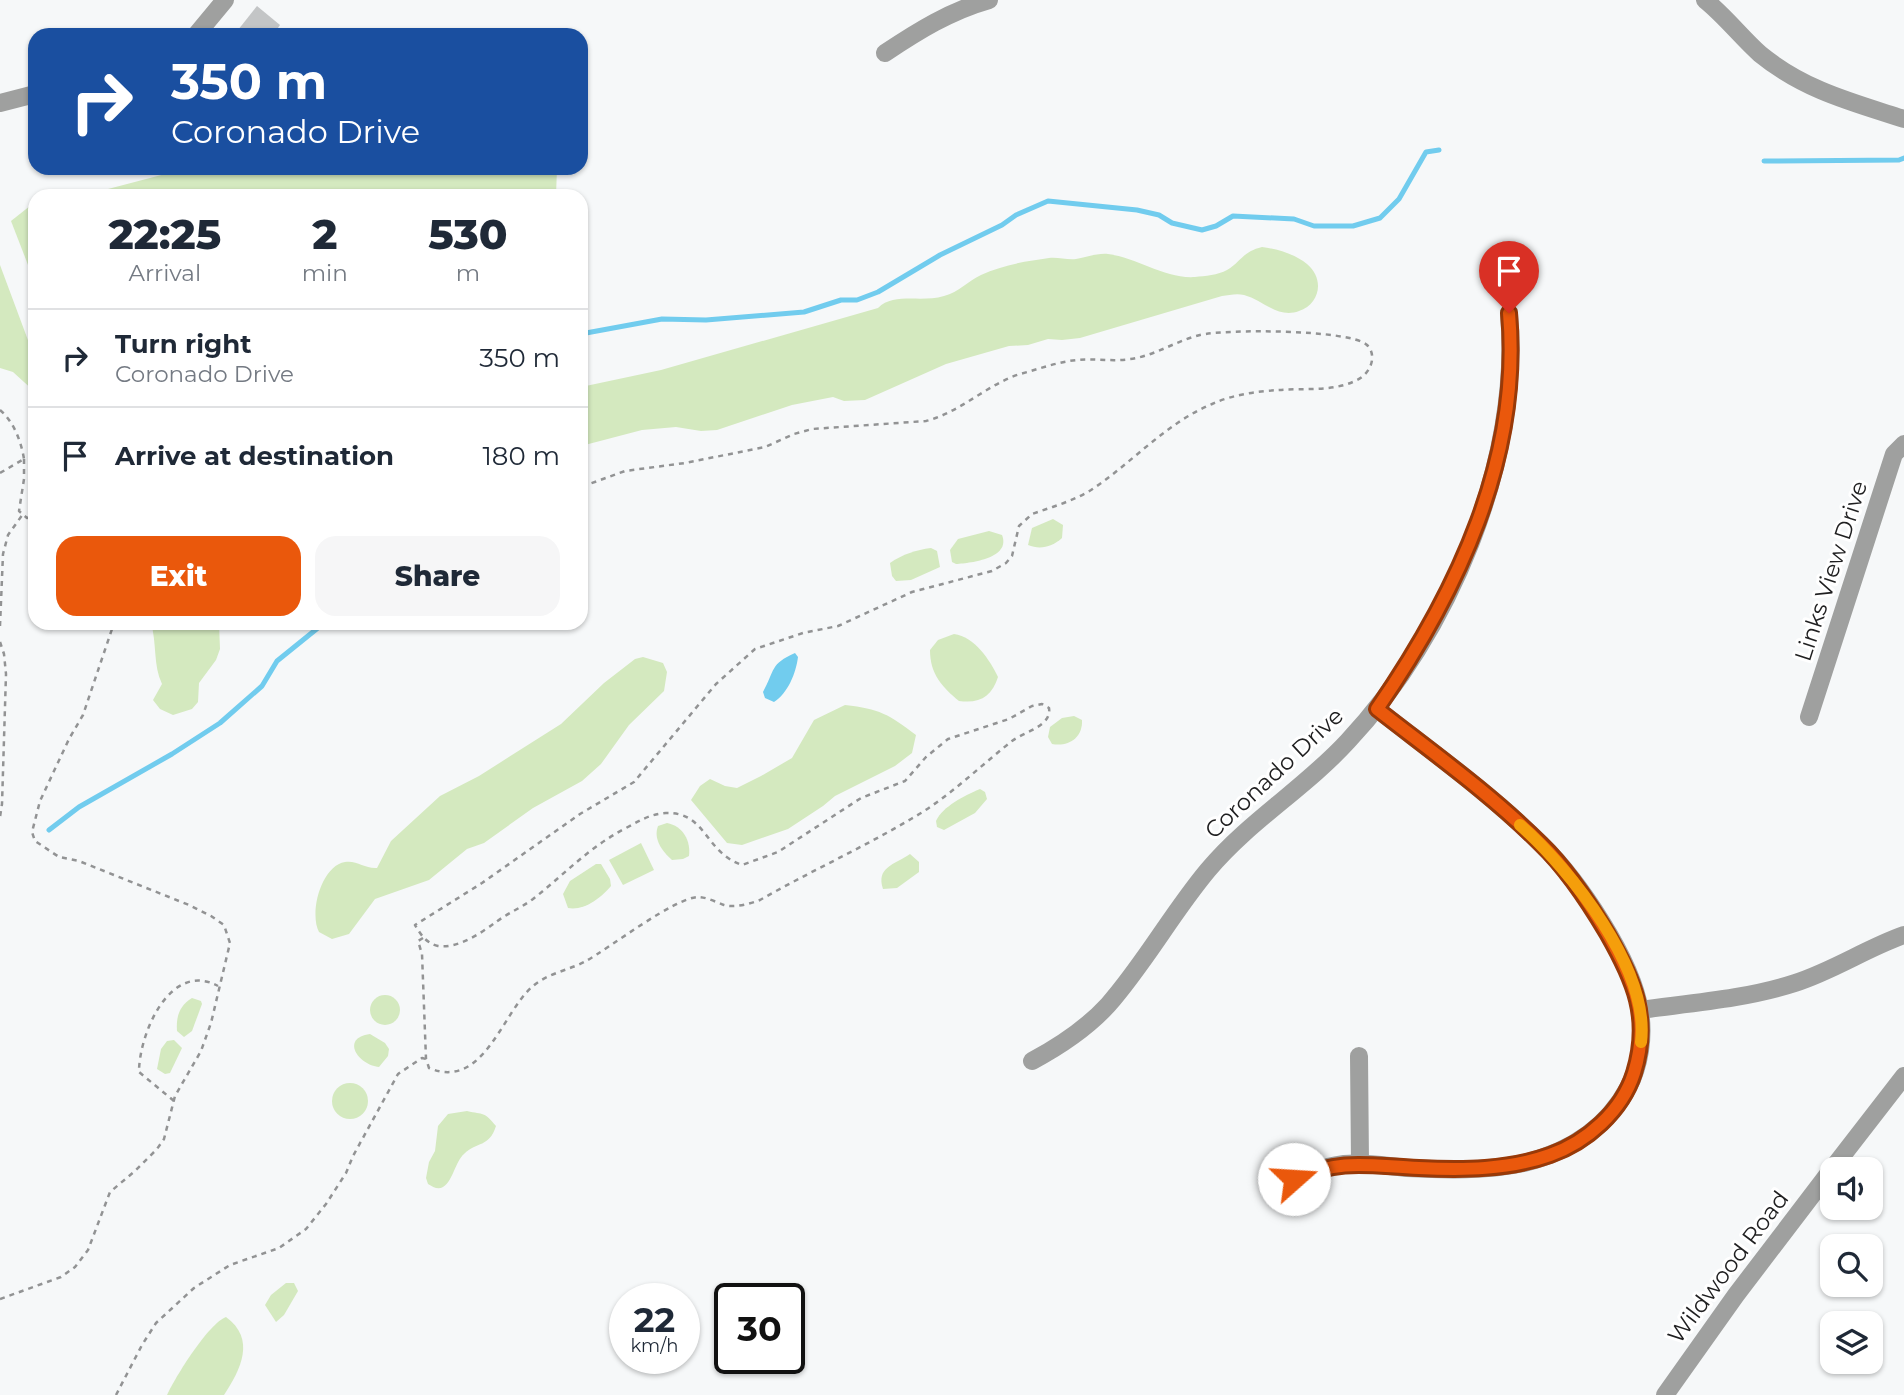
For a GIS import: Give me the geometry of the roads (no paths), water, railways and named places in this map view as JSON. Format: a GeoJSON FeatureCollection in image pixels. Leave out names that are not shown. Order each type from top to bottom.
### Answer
{"type":"FeatureCollection","features":[{"type":"Feature","properties":{"kind":"street"},"geometry":{"type":"LineString","coordinates":[[202,28],[225,0]]}},
{"type":"Feature","properties":{"kind":"street"},"geometry":{"type":"LineString","coordinates":[[885,53],[933,23],[965,7],[989,0]]}},
{"type":"Feature","properties":{"kind":"street"},"geometry":{"type":"LineString","coordinates":[[1705,0],[1760,53],[1795,78],[1824,94],[1904,119]]}},
{"type":"Feature","properties":{"kind":"street"},"geometry":{"type":"LineString","coordinates":[[0,103],[28,96]]}},
{"type":"Feature","properties":{"kind":"street","name":"Coronado Drive"},"geometry":{"type":"LineString","coordinates":[[1032,1062],[1067,1040],[1107,1006],[1215,862],[1241,836],[1318,772],[1377,709],[1409,662],[1443,604],[1478,524],[1492,479],[1506,411],[1511,361],[1509,313]]}},
{"type":"Feature","properties":{"kind":"street","name":"Links View Drive"},"geometry":{"type":"LineString","coordinates":[[1809,717],[1894,454],[1904,444]]}},
{"type":"Feature","properties":{"kind":"street"},"geometry":{"type":"LineString","coordinates":[[1276,1191],[1315,1170],[1342,1164],[1447,1170],[1523,1163],[1552,1154],[1574,1144],[1610,1115],[1632,1079],[1639,1057],[1642,1033],[1634,987],[1623,961],[1598,917],[1560,865],[1542,844],[1514,819],[1377,709]]}},
{"type":"Feature","properties":{"kind":"street"},"geometry":{"type":"LineString","coordinates":[[1640,1010],[1767,991],[1796,983],[1904,935]]}},
{"type":"Feature","properties":{"kind":"street"},"geometry":{"type":"LineString","coordinates":[[1359,1056],[1360,1163]]}},
{"type":"Feature","properties":{"kind":"street","name":"Wildwood Road"},"geometry":{"type":"LineString","coordinates":[[1841,1157],[1904,1076]]}},
{"type":"Feature","properties":{"kind":"street","name":"Wildwood Road"},"geometry":{"type":"LineString","coordinates":[[1665,1395],[1820,1185]]}},
{"type":"Feature","properties":{"kind":"water"},"geometry":{"type":"Polygon","coordinates":[[[795,653],[798,657],[797,663],[787,688],[774,702],[765,698],[763,692],[774,668],[795,653]]]}},
{"type":"Feature","properties":{"kind":"waterway"},"geometry":{"type":"LineString","coordinates":[[588,333],[662,319],[706,320],[804,312],[841,300],[857,300],[878,292],[940,255],[1048,201],[1137,210],[1159,215],[1172,223],[1202,230],[1216,226],[1233,216],[1294,219],[1314,226],[1353,226],[1380,218],[1399,199],[1426,152],[1439,150]]}},
{"type":"Feature","properties":{"kind":"waterway"},"geometry":{"type":"LineString","coordinates":[[1764,161],[1904,158]]}},
{"type":"Feature","properties":{"kind":"waterway"},"geometry":{"type":"LineString","coordinates":[[49,830],[79,807],[220,723],[262,686],[277,661],[315,630]]}}]}
